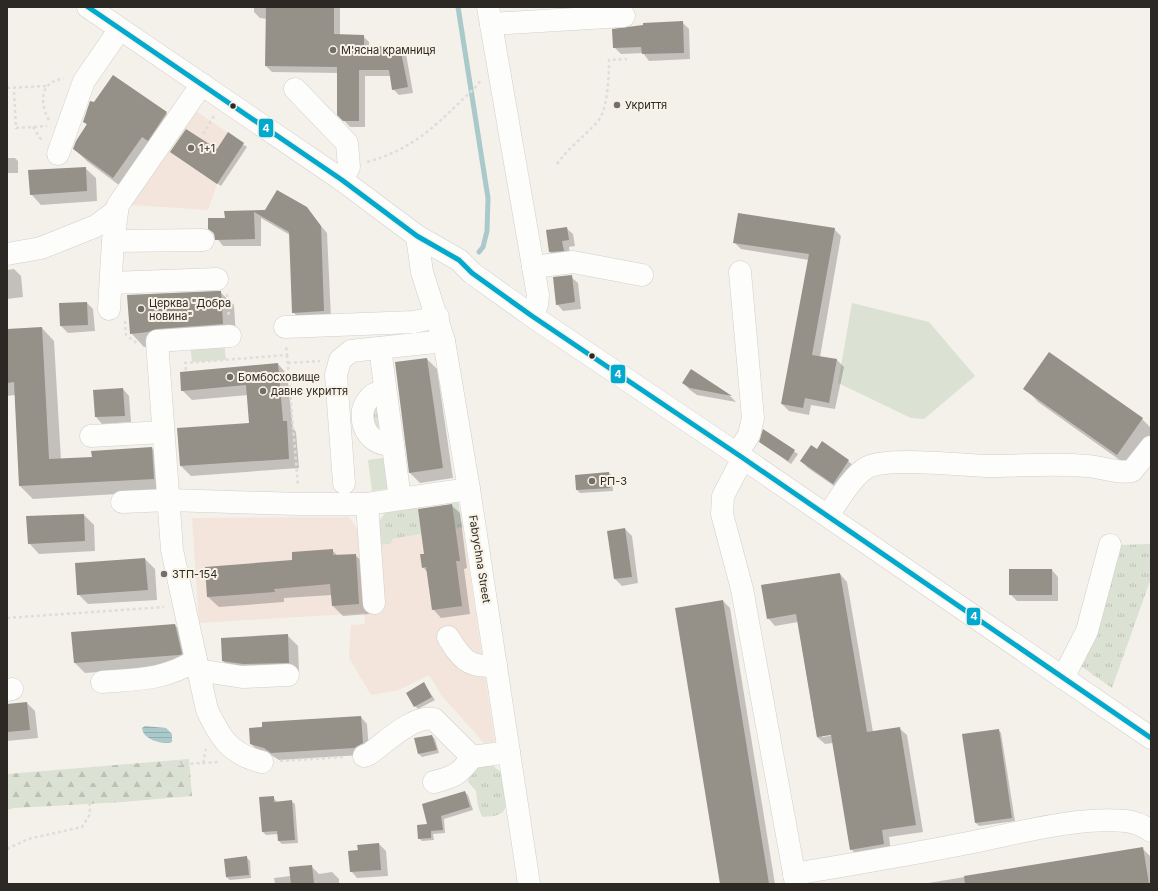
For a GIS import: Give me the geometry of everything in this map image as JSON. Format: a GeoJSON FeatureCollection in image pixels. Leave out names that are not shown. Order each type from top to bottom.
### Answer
{"type":"FeatureCollection","features":[{"type":"Feature","properties":{"kind":"street"},"geometry":{"type":"LineString","coordinates":[[88,7],[202,84],[346,173],[417,236],[459,260],[472,273],[532,316],[740,456],[1151,738]]}},
{"type":"Feature","properties":{"kind":"street"},"geometry":{"type":"LineString","coordinates":[[532,316],[538,304],[538,295],[490,16],[624,16]]}},
{"type":"Feature","properties":{"kind":"street"},"geometry":{"type":"LineString","coordinates":[[58,154],[84,81],[120,29]]}},
{"type":"Feature","properties":{"kind":"street"},"geometry":{"type":"LineString","coordinates":[[117,313],[111,283],[113,241],[118,205],[202,84]]}},
{"type":"Feature","properties":{"kind":"street"},"geometry":{"type":"LineString","coordinates":[[295,89],[347,143],[346,173]]}},
{"type":"Feature","properties":{"kind":"street"},"geometry":{"type":"LineString","coordinates":[[7,254],[41,248],[96,226],[116,211]]}},
{"type":"Feature","properties":{"kind":"street","name":"Fabrychna Street"},"geometry":{"type":"LineString","coordinates":[[417,236],[422,272],[438,317],[444,341],[469,488],[529,884]]}},
{"type":"Feature","properties":{"kind":"street"},"geometry":{"type":"LineString","coordinates":[[113,241],[203,240]]}},
{"type":"Feature","properties":{"kind":"street"},"geometry":{"type":"LineString","coordinates":[[533,267],[573,262],[642,275]]}},
{"type":"Feature","properties":{"kind":"street"},"geometry":{"type":"LineString","coordinates":[[740,272],[753,418],[749,435],[723,496],[722,514],[742,588],[795,879],[1060,825],[1105,820],[1128,821],[1144,826],[1151,832]]}},
{"type":"Feature","properties":{"kind":"street"},"geometry":{"type":"LineString","coordinates":[[111,283],[217,279]]}},
{"type":"Feature","properties":{"kind":"street"},"geometry":{"type":"LineString","coordinates":[[285,326],[414,322],[438,317]]}},
{"type":"Feature","properties":{"kind":"street"},"geometry":{"type":"LineString","coordinates":[[230,336],[157,341],[158,361],[172,550],[207,710],[218,733],[234,751],[254,760]]}},
{"type":"Feature","properties":{"kind":"street"},"geometry":{"type":"LineString","coordinates":[[344,483],[336,375],[340,360],[351,351],[444,341]]}},
{"type":"Feature","properties":{"kind":"street"},"geometry":{"type":"LineString","coordinates":[[380,348],[400,499]]}},
{"type":"Feature","properties":{"kind":"street"},"geometry":{"type":"LineString","coordinates":[[92,436],[163,432]]}},
{"type":"Feature","properties":{"kind":"street"},"geometry":{"type":"LineString","coordinates":[[828,516],[854,479],[866,468],[878,464],[901,462],[968,465],[1067,465],[1088,466],[1124,473],[1132,472],[1151,447]]}},
{"type":"Feature","properties":{"kind":"street"},"geometry":{"type":"LineString","coordinates":[[122,502],[168,500],[299,504],[367,504],[469,488]]}},
{"type":"Feature","properties":{"kind":"street"},"geometry":{"type":"LineString","coordinates":[[367,504],[374,603]]}},
{"type":"Feature","properties":{"kind":"street"},"geometry":{"type":"LineString","coordinates":[[1063,678],[1087,631],[1110,544]]}},
{"type":"Feature","properties":{"kind":"street"},"geometry":{"type":"LineString","coordinates":[[1084,602],[1087,631]]}},
{"type":"Feature","properties":{"kind":"street"},"geometry":{"type":"LineString","coordinates":[[448,637],[458,654],[467,661],[479,666],[496,665]]}},
{"type":"Feature","properties":{"kind":"street"},"geometry":{"type":"LineString","coordinates":[[102,682],[151,678],[197,665],[242,677],[288,675]]}},
{"type":"Feature","properties":{"kind":"street"},"geometry":{"type":"LineString","coordinates":[[364,756],[414,722],[425,718],[434,719],[472,757]]}},
{"type":"Feature","properties":{"kind":"street"},"geometry":{"type":"LineString","coordinates":[[434,782],[452,777],[462,771],[472,757],[509,752]]}},
{"type":"Feature","properties":{"kind":"path"},"geometry":{"type":"LineString","coordinates":[[557,164],[567,150],[599,120],[609,87],[609,60],[627,59]]}},
{"type":"Feature","properties":{"kind":"path"},"geometry":{"type":"LineString","coordinates":[[7,88],[46,86]]}},
{"type":"Feature","properties":{"kind":"path"},"geometry":{"type":"LineString","coordinates":[[346,173],[405,148],[433,128],[474,89]]}},
{"type":"Feature","properties":{"kind":"path"},"geometry":{"type":"LineString","coordinates":[[14,92],[16,128],[51,126]]}},
{"type":"Feature","properties":{"kind":"path"},"geometry":{"type":"LineString","coordinates":[[203,134],[217,113]]}},
{"type":"Feature","properties":{"kind":"path"},"geometry":{"type":"LineString","coordinates":[[117,313],[126,335],[158,361]]}},
{"type":"Feature","properties":{"kind":"path"},"geometry":{"type":"LineString","coordinates":[[285,326],[299,504]]}},
{"type":"Feature","properties":{"kind":"path"},"geometry":{"type":"LineString","coordinates":[[186,370],[185,363],[287,355]]}},
{"type":"Feature","properties":{"kind":"path"},"geometry":{"type":"LineString","coordinates":[[288,363],[340,360]]}},
{"type":"Feature","properties":{"kind":"path"},"geometry":{"type":"LineString","coordinates":[[7,618],[184,606]]}},
{"type":"Feature","properties":{"kind":"path"},"geometry":{"type":"LineString","coordinates":[[7,849],[28,839],[82,827],[90,814],[89,786],[92,782],[137,777],[168,765],[364,756]]}},
{"type":"Feature","properties":{"kind":"shaded area"},"geometry":{"type":"Polygon","coordinates":[[[194,110],[244,143],[217,184],[208,210],[131,205],[194,110]]]}},
{"type":"Feature","properties":{"kind":"shaded area"},"geometry":{"type":"Polygon","coordinates":[[[349,517],[358,530],[359,548],[392,543],[392,539],[463,528],[495,742],[484,743],[442,696],[429,675],[399,690],[371,695],[349,658],[351,625],[365,624],[364,613],[199,623],[192,518],[349,517]]]}},
{"type":"Feature","properties":{"kind":"green space"},"geometry":{"type":"Polygon","coordinates":[[[852,303],[929,322],[975,376],[924,419],[911,418],[838,383],[852,303]]]}},
{"type":"Feature","properties":{"kind":"green space"},"geometry":{"type":"Polygon","coordinates":[[[224,341],[226,360],[192,362],[190,343],[224,341]]]}},
{"type":"Feature","properties":{"kind":"green space"},"geometry":{"type":"Polygon","coordinates":[[[376,400],[384,435],[375,436],[371,403],[376,400]]]}},
{"type":"Feature","properties":{"kind":"green space"},"geometry":{"type":"Polygon","coordinates":[[[389,457],[393,488],[372,491],[368,460],[389,457]]]}},
{"type":"Feature","properties":{"kind":"green space"},"geometry":{"type":"Polygon","coordinates":[[[451,501],[458,503],[463,528],[455,529],[451,501]]]}},
{"type":"Feature","properties":{"kind":"green space"},"geometry":{"type":"Polygon","coordinates":[[[418,506],[422,534],[392,539],[392,543],[381,545],[379,522],[386,511],[418,506]]]}},
{"type":"Feature","properties":{"kind":"green space"},"geometry":{"type":"Polygon","coordinates":[[[1151,544],[1151,578],[1112,688],[1078,664],[1119,545],[1151,544]]]}},
{"type":"Feature","properties":{"kind":"green space"},"geometry":{"type":"Polygon","coordinates":[[[189,759],[192,796],[123,802],[14,808],[7,810],[7,774],[189,759]]]}},
{"type":"Feature","properties":{"kind":"green space"},"geometry":{"type":"Polygon","coordinates":[[[492,765],[501,772],[506,806],[499,814],[482,817],[478,806],[476,791],[468,782],[469,778],[478,767],[492,765]]]}},
{"type":"Feature","properties":{"kind":"water"},"geometry":{"type":"Polygon","coordinates":[[[145,726],[166,728],[172,734],[172,742],[164,743],[154,741],[143,732],[142,728],[145,726]]]}},
{"type":"Feature","properties":{"kind":"building"},"geometry":{"type":"Polygon","coordinates":[[[266,7],[334,7],[334,34],[364,35],[364,46],[400,47],[408,87],[392,90],[389,70],[359,70],[359,121],[343,121],[337,115],[337,67],[265,66],[266,7]]]}},
{"type":"Feature","properties":{"kind":"building"},"geometry":{"type":"Polygon","coordinates":[[[683,21],[684,53],[642,54],[641,47],[613,48],[612,29],[643,25],[643,23],[683,21]]]}},
{"type":"Feature","properties":{"kind":"building"},"geometry":{"type":"Polygon","coordinates":[[[113,75],[167,112],[148,141],[142,137],[113,178],[73,149],[76,141],[87,124],[83,122],[90,101],[94,102],[113,75]]]}},
{"type":"Feature","properties":{"kind":"building"},"geometry":{"type":"Polygon","coordinates":[[[186,129],[217,149],[228,132],[244,143],[217,184],[170,152],[186,129]]]}},
{"type":"Feature","properties":{"kind":"building"},"geometry":{"type":"Polygon","coordinates":[[[86,167],[87,191],[30,195],[28,170],[86,167]]]}},
{"type":"Feature","properties":{"kind":"building"},"geometry":{"type":"Polygon","coordinates":[[[277,190],[307,207],[321,226],[324,311],[292,313],[289,232],[254,212],[255,239],[215,240],[214,233],[208,229],[208,218],[225,218],[224,211],[265,210],[277,190]]]}},
{"type":"Feature","properties":{"kind":"building"},"geometry":{"type":"Polygon","coordinates":[[[738,213],[835,228],[812,355],[837,359],[829,403],[805,398],[803,408],[781,404],[809,254],[733,243],[738,213]]]}},
{"type":"Feature","properties":{"kind":"building"},"geometry":{"type":"Polygon","coordinates":[[[567,227],[569,240],[562,241],[564,251],[549,252],[546,230],[567,227]]]}},
{"type":"Feature","properties":{"kind":"building"},"geometry":{"type":"Polygon","coordinates":[[[572,275],[575,302],[556,305],[553,277],[572,275]]]}},
{"type":"Feature","properties":{"kind":"building"},"geometry":{"type":"Polygon","coordinates":[[[221,291],[223,324],[156,329],[148,332],[130,334],[127,295],[221,291]]]}},
{"type":"Feature","properties":{"kind":"building"},"geometry":{"type":"Polygon","coordinates":[[[87,302],[88,325],[60,326],[59,303],[87,302]]]}},
{"type":"Feature","properties":{"kind":"building"},"geometry":{"type":"Polygon","coordinates":[[[42,327],[49,459],[92,457],[91,451],[152,447],[154,479],[19,486],[14,382],[7,383],[7,329],[42,327]]]}},
{"type":"Feature","properties":{"kind":"building"},"geometry":{"type":"Polygon","coordinates":[[[1049,352],[1143,418],[1117,455],[1023,389],[1049,352]]]}},
{"type":"Feature","properties":{"kind":"building"},"geometry":{"type":"Polygon","coordinates":[[[427,358],[443,468],[409,473],[395,362],[427,358]]]}},
{"type":"Feature","properties":{"kind":"building"},"geometry":{"type":"Polygon","coordinates":[[[278,363],[283,421],[287,421],[289,459],[180,466],[177,428],[249,423],[246,385],[181,391],[180,372],[278,363]]]}},
{"type":"Feature","properties":{"kind":"building"},"geometry":{"type":"Polygon","coordinates":[[[691,369],[732,396],[690,388],[682,383],[691,369]]]}},
{"type":"Feature","properties":{"kind":"building"},"geometry":{"type":"Polygon","coordinates":[[[123,388],[125,416],[95,417],[93,390],[123,388]]]}},
{"type":"Feature","properties":{"kind":"building"},"geometry":{"type":"Polygon","coordinates":[[[763,429],[795,450],[788,461],[759,442],[763,429]]]}},
{"type":"Feature","properties":{"kind":"building"},"geometry":{"type":"Polygon","coordinates":[[[822,441],[849,460],[833,484],[800,461],[811,445],[817,449],[822,441]]]}},
{"type":"Feature","properties":{"kind":"building","name":"РП-3"},"geometry":{"type":"Polygon","coordinates":[[[609,472],[610,488],[576,490],[575,475],[609,472]]]}},
{"type":"Feature","properties":{"kind":"building"},"geometry":{"type":"Polygon","coordinates":[[[452,504],[460,561],[456,561],[462,606],[432,610],[426,567],[422,568],[420,554],[424,554],[418,509],[452,504]]]}},
{"type":"Feature","properties":{"kind":"building"},"geometry":{"type":"Polygon","coordinates":[[[84,514],[85,541],[28,544],[26,516],[84,514]]]}},
{"type":"Feature","properties":{"kind":"building"},"geometry":{"type":"Polygon","coordinates":[[[625,528],[632,577],[614,579],[607,531],[625,528]]]}},
{"type":"Feature","properties":{"kind":"building"},"geometry":{"type":"Polygon","coordinates":[[[333,549],[333,555],[356,554],[359,604],[332,606],[330,584],[274,589],[275,592],[207,597],[205,567],[292,560],[292,552],[333,549]]]}},
{"type":"Feature","properties":{"kind":"building"},"geometry":{"type":"Polygon","coordinates":[[[145,558],[148,590],[77,595],[75,563],[145,558]]]}},
{"type":"Feature","properties":{"kind":"building"},"geometry":{"type":"Polygon","coordinates":[[[1009,569],[1052,569],[1052,595],[1009,595],[1009,569]]]}},
{"type":"Feature","properties":{"kind":"building"},"geometry":{"type":"Polygon","coordinates":[[[840,573],[867,732],[900,727],[916,825],[882,830],[884,844],[850,850],[831,735],[817,737],[796,614],[767,619],[761,585],[840,573]]]}},
{"type":"Feature","properties":{"kind":"building"},"geometry":{"type":"Polygon","coordinates":[[[723,600],[769,884],[720,884],[675,608],[723,600]]]}},
{"type":"Feature","properties":{"kind":"building"},"geometry":{"type":"Polygon","coordinates":[[[175,624],[182,654],[74,663],[71,632],[175,624]]]}},
{"type":"Feature","properties":{"kind":"building"},"geometry":{"type":"Polygon","coordinates":[[[288,634],[289,663],[243,664],[222,661],[221,638],[288,634]]]}},
{"type":"Feature","properties":{"kind":"building"},"geometry":{"type":"Polygon","coordinates":[[[424,682],[432,697],[414,707],[406,693],[424,682]]]}},
{"type":"Feature","properties":{"kind":"building"},"geometry":{"type":"Polygon","coordinates":[[[27,702],[30,730],[7,732],[7,704],[27,702]]]}},
{"type":"Feature","properties":{"kind":"building"},"geometry":{"type":"Polygon","coordinates":[[[361,716],[363,743],[354,748],[271,753],[264,748],[250,744],[249,728],[262,727],[262,722],[361,716]]]}},
{"type":"Feature","properties":{"kind":"building"},"geometry":{"type":"Polygon","coordinates":[[[999,729],[1012,818],[975,823],[962,734],[999,729]]]}},
{"type":"Feature","properties":{"kind":"building"},"geometry":{"type":"Polygon","coordinates":[[[432,735],[437,750],[418,754],[414,738],[432,735]]]}},
{"type":"Feature","properties":{"kind":"building"},"geometry":{"type":"Polygon","coordinates":[[[465,791],[470,807],[441,816],[443,830],[431,831],[431,838],[418,839],[417,825],[427,824],[422,804],[465,791]]]}},
{"type":"Feature","properties":{"kind":"building"},"geometry":{"type":"Polygon","coordinates":[[[274,796],[274,802],[292,800],[295,840],[278,841],[277,831],[262,832],[259,797],[274,796]]]}},
{"type":"Feature","properties":{"kind":"building"},"geometry":{"type":"Polygon","coordinates":[[[379,843],[381,870],[350,872],[348,851],[358,850],[357,845],[379,843]]]}},
{"type":"Feature","properties":{"kind":"building"},"geometry":{"type":"Polygon","coordinates":[[[1143,847],[1149,884],[965,884],[964,876],[1143,847]]]}},
{"type":"Feature","properties":{"kind":"building"},"geometry":{"type":"Polygon","coordinates":[[[247,856],[249,875],[226,877],[224,859],[247,856]]]}},
{"type":"Feature","properties":{"kind":"building"},"geometry":{"type":"Polygon","coordinates":[[[312,865],[314,884],[291,884],[289,867],[312,865]]]}},
{"type":"Feature","properties":{"kind":"waterway"},"geometry":{"type":"LineString","coordinates":[[458,7],[488,198],[487,231],[483,247],[479,252]]}},
{"type":"Feature","properties":{"kind":"transit line","name":"4"},"geometry":{"type":"LineString","coordinates":[[88,7],[342,180],[417,236],[459,260],[472,273],[532,316],[743,458],[1151,738]]}},
{"type":"Feature","properties":{"kind":"place","name":"М'ясна крамниця"},"geometry":{"type":"Point","coordinates":[333,50]}},
{"type":"Feature","properties":{"kind":"place","name":"Укриття"},"geometry":{"type":"Point","coordinates":[617,105]}},
{"type":"Feature","properties":{"kind":"place","name":"1+1"},"geometry":{"type":"Point","coordinates":[191,148]}},
{"type":"Feature","properties":{"kind":"place","name":"Церква \"Добра новина\""},"geometry":{"type":"Point","coordinates":[141,309]}},
{"type":"Feature","properties":{"kind":"place","name":"Бомбосховище"},"geometry":{"type":"Point","coordinates":[230,377]}},
{"type":"Feature","properties":{"kind":"place","name":"давнє укриття"},"geometry":{"type":"Point","coordinates":[263,391]}},
{"type":"Feature","properties":{"kind":"place","name":"РП-3"},"geometry":{"type":"Point","coordinates":[592,481]}},
{"type":"Feature","properties":{"kind":"place","name":"ЗТП-154"},"geometry":{"type":"Point","coordinates":[164,574]}}]}
